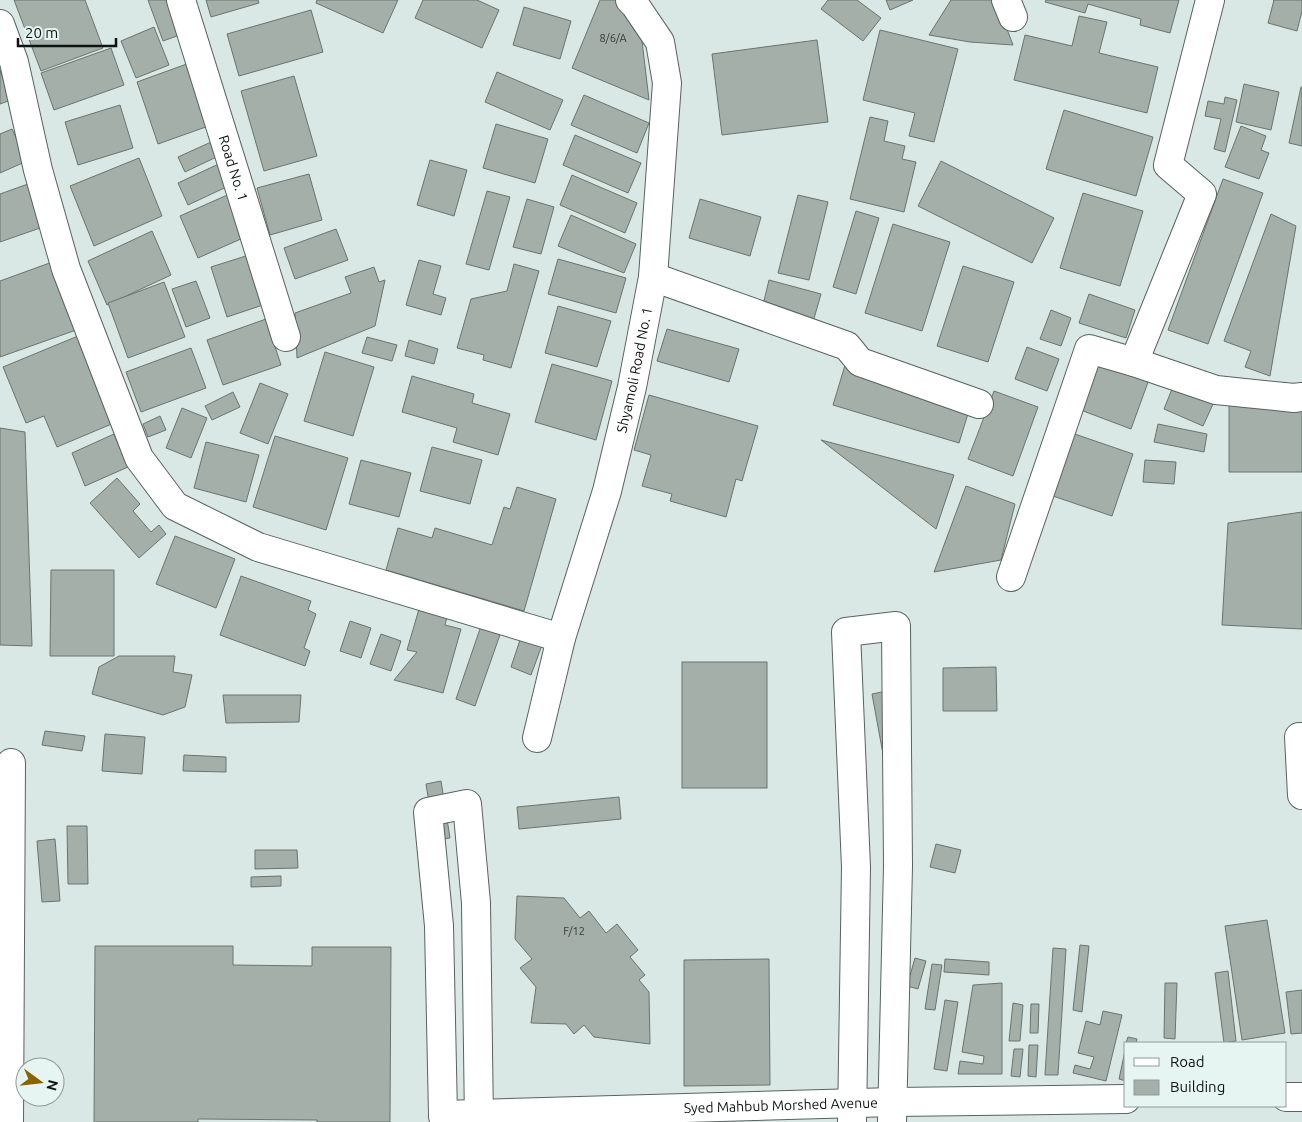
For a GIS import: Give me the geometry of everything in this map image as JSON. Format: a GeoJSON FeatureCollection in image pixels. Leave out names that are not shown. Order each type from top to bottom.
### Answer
{"type":"FeatureCollection","features":[{"type":"Feature","properties":{"kind":"street","name":"Road No. 1"},"geometry":{"type":"LineString","coordinates":[[181,0],[286,338]]}},
{"type":"Feature","properties":{"kind":"street","name":"Shyamoli Road No. 1"},"geometry":{"type":"LineString","coordinates":[[537,738],[561,638],[607,491],[632,387],[653,277],[667,83],[660,42],[630,0]]}},
{"type":"Feature","properties":{"kind":"street"},"geometry":{"type":"LineString","coordinates":[[1134,362],[1202,194],[1168,165],[1210,0]]}},
{"type":"Feature","properties":{"kind":"street"},"geometry":{"type":"LineString","coordinates":[[0,24],[14,62],[38,170],[66,269],[139,458],[174,506],[258,547],[561,638]]}},
{"type":"Feature","properties":{"kind":"street"},"geometry":{"type":"LineString","coordinates":[[653,277],[847,346],[860,362],[979,404]]}},
{"type":"Feature","properties":{"kind":"street"},"geometry":{"type":"LineString","coordinates":[[1012,577],[1089,349],[1216,390],[1294,398],[1302,397]]}},
{"type":"Feature","properties":{"kind":"street"},"geometry":{"type":"LineString","coordinates":[[852,1113],[856,867],[846,632],[896,626],[898,866],[892,1112]]}},
{"type":"Feature","properties":{"kind":"street"},"geometry":{"type":"LineString","coordinates":[[1302,737],[1299,737],[1302,795]]}},
{"type":"Feature","properties":{"kind":"street"},"geometry":{"type":"LineString","coordinates":[[9,1122],[11,763]]}},
{"type":"Feature","properties":{"kind":"street"},"geometry":{"type":"LineString","coordinates":[[444,1119],[439,926],[428,812],[467,804],[476,903],[479,1118]]}},
{"type":"Feature","properties":{"kind":"street"},"geometry":{"type":"LineString","coordinates":[[856,867],[898,866]]}},
{"type":"Feature","properties":{"kind":"street"},"geometry":{"type":"LineString","coordinates":[[1287,1097],[1302,1097]]}},
{"type":"Feature","properties":{"kind":"street","name":"Syed Mahbub Morshed Avenue"},"geometry":{"type":"LineString","coordinates":[[444,1119],[892,1112],[1124,1099]]}},
{"type":"Feature","properties":{"kind":"building"},"geometry":{"type":"Polygon","coordinates":[[[14,0],[85,0],[103,48],[41,71],[14,0]]]}},
{"type":"Feature","properties":{"kind":"building"},"geometry":{"type":"Polygon","coordinates":[[[148,0],[176,0],[188,32],[163,41],[148,0]]]}},
{"type":"Feature","properties":{"kind":"building"},"geometry":{"type":"Polygon","coordinates":[[[206,0],[258,0],[259,3],[211,17],[206,0]]]}},
{"type":"Feature","properties":{"kind":"building"},"geometry":{"type":"Polygon","coordinates":[[[317,0],[398,0],[383,33],[316,3],[317,0]]]}},
{"type":"Feature","properties":{"kind":"building"},"geometry":{"type":"Polygon","coordinates":[[[423,0],[477,0],[499,10],[482,48],[415,18],[423,0]]]}},
{"type":"Feature","properties":{"kind":"building"},"geometry":{"type":"Polygon","coordinates":[[[600,0],[630,0],[638,7],[649,100],[572,68],[600,0]]]}},
{"type":"Feature","properties":{"kind":"building"},"geometry":{"type":"Polygon","coordinates":[[[828,0],[857,0],[881,18],[863,41],[821,9],[828,0]]]}},
{"type":"Feature","properties":{"kind":"building"},"geometry":{"type":"Polygon","coordinates":[[[886,0],[913,0],[890,10],[886,0]]]}},
{"type":"Feature","properties":{"kind":"building"},"geometry":{"type":"Polygon","coordinates":[[[951,0],[996,0],[1013,45],[970,42],[929,35],[951,0]]]}},
{"type":"Feature","properties":{"kind":"building"},"geometry":{"type":"Polygon","coordinates":[[[1046,0],[1179,0],[1170,33],[1140,25],[1141,19],[1088,4],[1085,13],[1045,2],[1046,0]]]}},
{"type":"Feature","properties":{"kind":"building"},"geometry":{"type":"Polygon","coordinates":[[[1274,0],[1302,0],[1302,11],[1297,31],[1268,23],[1274,0]]]}},
{"type":"Feature","properties":{"kind":"building"},"geometry":{"type":"Polygon","coordinates":[[[524,7],[571,21],[560,59],[513,45],[524,7]]]}},
{"type":"Feature","properties":{"kind":"building"},"geometry":{"type":"Polygon","coordinates":[[[311,10],[323,52],[239,76],[227,34],[311,10]]]}},
{"type":"Feature","properties":{"kind":"building"},"geometry":{"type":"Polygon","coordinates":[[[1079,16],[1107,22],[1099,53],[1158,67],[1147,113],[1014,80],[1025,35],[1072,46],[1079,16]]]}},
{"type":"Feature","properties":{"kind":"building"},"geometry":{"type":"Polygon","coordinates":[[[154,27],[169,65],[136,78],[121,41],[154,27]]]}},
{"type":"Feature","properties":{"kind":"building"},"geometry":{"type":"Polygon","coordinates":[[[880,30],[958,49],[934,142],[909,136],[915,113],[863,100],[880,30]]]}},
{"type":"Feature","properties":{"kind":"building"},"geometry":{"type":"Polygon","coordinates":[[[817,40],[828,122],[722,135],[712,54],[817,40]]]}},
{"type":"Feature","properties":{"kind":"building"},"geometry":{"type":"Polygon","coordinates":[[[111,48],[124,85],[54,110],[41,73],[111,48]]]}},
{"type":"Feature","properties":{"kind":"building"},"geometry":{"type":"Polygon","coordinates":[[[195,61],[217,123],[158,144],[137,82],[195,61]]]}},
{"type":"Feature","properties":{"kind":"building"},"geometry":{"type":"Polygon","coordinates":[[[0,70],[11,100],[0,104],[0,70]]]}},
{"type":"Feature","properties":{"kind":"building"},"geometry":{"type":"Polygon","coordinates":[[[497,72],[563,100],[550,130],[485,102],[497,72]]]}},
{"type":"Feature","properties":{"kind":"building"},"geometry":{"type":"Polygon","coordinates":[[[294,76],[317,156],[264,171],[241,91],[294,76]]]}},
{"type":"Feature","properties":{"kind":"building"},"geometry":{"type":"Polygon","coordinates":[[[1244,84],[1279,92],[1271,130],[1236,122],[1244,84]]]}},
{"type":"Feature","properties":{"kind":"building"},"geometry":{"type":"Polygon","coordinates":[[[1302,87],[1302,146],[1289,143],[1302,87]]]}},
{"type":"Feature","properties":{"kind":"building"},"geometry":{"type":"Polygon","coordinates":[[[584,95],[649,123],[637,153],[571,125],[584,95]]]}},
{"type":"Feature","properties":{"kind":"building"},"geometry":{"type":"Polygon","coordinates":[[[1225,97],[1237,100],[1225,152],[1214,149],[1221,119],[1205,116],[1208,101],[1224,104],[1225,97]]]}},
{"type":"Feature","properties":{"kind":"building"},"geometry":{"type":"Polygon","coordinates":[[[120,105],[133,148],[78,165],[65,122],[120,105]]]}},
{"type":"Feature","properties":{"kind":"building"},"geometry":{"type":"Polygon","coordinates":[[[1064,110],[1153,137],[1136,196],[1046,169],[1064,110]]]}},
{"type":"Feature","properties":{"kind":"building"},"geometry":{"type":"Polygon","coordinates":[[[870,117],[888,121],[884,141],[905,146],[902,159],[916,162],[904,212],[850,199],[870,117]]]}},
{"type":"Feature","properties":{"kind":"building"},"geometry":{"type":"Polygon","coordinates":[[[496,124],[548,139],[535,183],[483,168],[496,124]]]}},
{"type":"Feature","properties":{"kind":"building"},"geometry":{"type":"Polygon","coordinates":[[[1241,126],[1266,136],[1261,150],[1269,153],[1259,179],[1225,167],[1241,126]]]}},
{"type":"Feature","properties":{"kind":"building"},"geometry":{"type":"Polygon","coordinates":[[[12,129],[27,161],[0,173],[0,134],[12,129]]]}},
{"type":"Feature","properties":{"kind":"building"},"geometry":{"type":"Polygon","coordinates":[[[575,135],[641,163],[628,193],[563,165],[575,135]]]}},
{"type":"Feature","properties":{"kind":"building"},"geometry":{"type":"Polygon","coordinates":[[[220,138],[227,152],[185,172],[178,157],[220,138]]]}},
{"type":"Feature","properties":{"kind":"building"},"geometry":{"type":"Polygon","coordinates":[[[139,158],[162,216],[94,246],[70,186],[139,158]]]}},
{"type":"Feature","properties":{"kind":"building"},"geometry":{"type":"Polygon","coordinates":[[[430,160],[467,170],[454,216],[417,205],[430,160]]]}},
{"type":"Feature","properties":{"kind":"building"},"geometry":{"type":"Polygon","coordinates":[[[225,161],[235,183],[188,205],[178,183],[225,161]]]}},
{"type":"Feature","properties":{"kind":"building"},"geometry":{"type":"Polygon","coordinates":[[[941,161],[1054,218],[1032,263],[918,206],[941,161]]]}},
{"type":"Feature","properties":{"kind":"building"},"geometry":{"type":"Polygon","coordinates":[[[309,174],[322,220],[270,235],[257,188],[309,174]]]}},
{"type":"Feature","properties":{"kind":"building"},"geometry":{"type":"Polygon","coordinates":[[[572,175],[637,203],[625,233],[560,205],[572,175]]]}},
{"type":"Feature","properties":{"kind":"building"},"geometry":{"type":"Polygon","coordinates":[[[1223,179],[1263,193],[1208,344],[1168,330],[1223,179]]]}},
{"type":"Feature","properties":{"kind":"building"},"geometry":{"type":"Polygon","coordinates":[[[28,184],[43,227],[0,242],[0,194],[28,184]]]}},
{"type":"Feature","properties":{"kind":"building"},"geometry":{"type":"Polygon","coordinates":[[[487,191],[510,197],[489,270],[466,264],[487,191]]]}},
{"type":"Feature","properties":{"kind":"building"},"geometry":{"type":"Polygon","coordinates":[[[234,192],[252,234],[198,258],[180,216],[234,192]]]}},
{"type":"Feature","properties":{"kind":"building"},"geometry":{"type":"Polygon","coordinates":[[[1083,193],[1143,211],[1120,286],[1060,268],[1083,193]]]}},
{"type":"Feature","properties":{"kind":"building"},"geometry":{"type":"Polygon","coordinates":[[[798,195],[828,202],[809,280],[778,273],[798,195]]]}},
{"type":"Feature","properties":{"kind":"building"},"geometry":{"type":"Polygon","coordinates":[[[527,199],[554,207],[541,254],[513,247],[527,199]]]}},
{"type":"Feature","properties":{"kind":"building"},"geometry":{"type":"Polygon","coordinates":[[[700,199],[761,217],[750,256],[689,238],[700,199]]]}},
{"type":"Feature","properties":{"kind":"building"},"geometry":{"type":"Polygon","coordinates":[[[856,211],[879,218],[856,294],[833,287],[856,211]]]}},
{"type":"Feature","properties":{"kind":"building"},"geometry":{"type":"Polygon","coordinates":[[[1271,214],[1296,226],[1270,376],[1245,367],[1251,351],[1224,341],[1271,214]]]}},
{"type":"Feature","properties":{"kind":"building"},"geometry":{"type":"Polygon","coordinates":[[[571,215],[636,244],[624,273],[558,246],[571,215]]]}},
{"type":"Feature","properties":{"kind":"building"},"geometry":{"type":"Polygon","coordinates":[[[893,224],[950,242],[922,331],[865,313],[893,224]]]}},
{"type":"Feature","properties":{"kind":"building"},"geometry":{"type":"Polygon","coordinates":[[[336,229],[348,260],[295,279],[284,248],[336,229]]]}},
{"type":"Feature","properties":{"kind":"building"},"geometry":{"type":"Polygon","coordinates":[[[152,231],[171,275],[107,305],[88,261],[152,231]]]}},
{"type":"Feature","properties":{"kind":"building"},"geometry":{"type":"Polygon","coordinates":[[[252,254],[269,303],[227,317],[211,267],[252,254]]]}},
{"type":"Feature","properties":{"kind":"building"},"geometry":{"type":"Polygon","coordinates":[[[558,259],[626,278],[616,313],[548,294],[558,259]]]}},
{"type":"Feature","properties":{"kind":"building"},"geometry":{"type":"Polygon","coordinates":[[[419,260],[441,266],[433,294],[446,298],[441,315],[406,305],[419,260]]]}},
{"type":"Feature","properties":{"kind":"building"},"geometry":{"type":"Polygon","coordinates":[[[55,261],[79,329],[0,357],[0,281],[55,261]]]}},
{"type":"Feature","properties":{"kind":"building"},"geometry":{"type":"Polygon","coordinates":[[[514,264],[539,271],[511,368],[483,360],[484,355],[457,348],[471,299],[507,291],[514,264]]]}},
{"type":"Feature","properties":{"kind":"building"},"geometry":{"type":"Polygon","coordinates":[[[963,266],[1014,282],[988,362],[937,346],[963,266]]]}},
{"type":"Feature","properties":{"kind":"building"},"geometry":{"type":"Polygon","coordinates":[[[374,267],[379,282],[385,280],[375,326],[297,358],[295,313],[351,293],[345,277],[374,267]]]}},
{"type":"Feature","properties":{"kind":"building"},"geometry":{"type":"Polygon","coordinates":[[[769,280],[821,294],[813,322],[762,309],[769,280]]]}},
{"type":"Feature","properties":{"kind":"building"},"geometry":{"type":"Polygon","coordinates":[[[196,281],[210,318],[186,327],[172,289],[196,281]]]}},
{"type":"Feature","properties":{"kind":"building"},"geometry":{"type":"Polygon","coordinates":[[[164,282],[185,337],[128,358],[108,303],[164,282]]]}},
{"type":"Feature","properties":{"kind":"building"},"geometry":{"type":"Polygon","coordinates":[[[1089,294],[1135,310],[1126,338],[1079,323],[1089,294]]]}},
{"type":"Feature","properties":{"kind":"building"},"geometry":{"type":"Polygon","coordinates":[[[558,306],[611,321],[597,367],[545,353],[558,306]]]}},
{"type":"Feature","properties":{"kind":"building"},"geometry":{"type":"Polygon","coordinates":[[[1051,310],[1071,318],[1061,346],[1040,339],[1051,310]]]}},
{"type":"Feature","properties":{"kind":"building"},"geometry":{"type":"Polygon","coordinates":[[[266,319],[281,365],[223,385],[207,340],[266,319]]]}},
{"type":"Feature","properties":{"kind":"building"},"geometry":{"type":"Polygon","coordinates":[[[667,329],[739,349],[729,382],[657,361],[667,329]]]}},
{"type":"Feature","properties":{"kind":"building"},"geometry":{"type":"Polygon","coordinates":[[[78,336],[114,423],[57,447],[44,416],[26,423],[3,367],[78,336]]]}},
{"type":"Feature","properties":{"kind":"building"},"geometry":{"type":"Polygon","coordinates":[[[367,337],[397,345],[392,361],[362,353],[367,337]]]}},
{"type":"Feature","properties":{"kind":"building"},"geometry":{"type":"Polygon","coordinates":[[[409,340],[438,349],[434,364],[405,356],[409,340]]]}},
{"type":"Feature","properties":{"kind":"building"},"geometry":{"type":"Polygon","coordinates":[[[1094,340],[1155,363],[1131,429],[1070,406],[1094,340]]]}},
{"type":"Feature","properties":{"kind":"building"},"geometry":{"type":"Polygon","coordinates":[[[1027,347],[1059,359],[1047,391],[1015,379],[1027,347]]]}},
{"type":"Feature","properties":{"kind":"building"},"geometry":{"type":"Polygon","coordinates":[[[191,348],[206,388],[141,412],[126,372],[191,348]]]}},
{"type":"Feature","properties":{"kind":"building"},"geometry":{"type":"Polygon","coordinates":[[[325,352],[374,367],[353,436],[304,421],[325,352]]]}},
{"type":"Feature","properties":{"kind":"building"},"geometry":{"type":"Polygon","coordinates":[[[849,352],[975,391],[959,443],[833,405],[849,352]]]}},
{"type":"Feature","properties":{"kind":"building"},"geometry":{"type":"Polygon","coordinates":[[[552,364],[612,381],[596,440],[535,422],[552,364]]]}},
{"type":"Feature","properties":{"kind":"building"},"geometry":{"type":"Polygon","coordinates":[[[412,376],[474,394],[472,403],[510,414],[498,455],[453,442],[457,428],[402,412],[412,376]]]}},
{"type":"Feature","properties":{"kind":"building"},"geometry":{"type":"Polygon","coordinates":[[[260,383],[288,394],[268,444],[240,433],[260,383]]]}},
{"type":"Feature","properties":{"kind":"building"},"geometry":{"type":"Polygon","coordinates":[[[1174,384],[1214,402],[1203,426],[1164,409],[1174,384]]]}},
{"type":"Feature","properties":{"kind":"building"},"geometry":{"type":"Polygon","coordinates":[[[994,391],[1038,407],[1013,476],[968,459],[994,391]]]}},
{"type":"Feature","properties":{"kind":"building"},"geometry":{"type":"Polygon","coordinates":[[[233,392],[240,407],[212,420],[205,406],[233,392]]]}},
{"type":"Feature","properties":{"kind":"building"},"geometry":{"type":"Polygon","coordinates":[[[649,395],[758,426],[742,481],[736,479],[726,517],[670,501],[672,494],[642,486],[651,455],[634,450],[649,395]]]}},
{"type":"Feature","properties":{"kind":"building"},"geometry":{"type":"Polygon","coordinates":[[[1302,402],[1302,472],[1229,472],[1229,403],[1302,402]]]}},
{"type":"Feature","properties":{"kind":"building"},"geometry":{"type":"Polygon","coordinates":[[[182,408],[207,418],[191,458],[166,448],[182,408]]]}},
{"type":"Feature","properties":{"kind":"building"},"geometry":{"type":"Polygon","coordinates":[[[160,416],[166,430],[148,437],[143,424],[160,416]]]}},
{"type":"Feature","properties":{"kind":"building"},"geometry":{"type":"Polygon","coordinates":[[[1158,424],[1207,434],[1204,452],[1154,442],[1158,424]]]}},
{"type":"Feature","properties":{"kind":"building"},"geometry":{"type":"Polygon","coordinates":[[[0,428],[25,432],[32,646],[0,645],[0,428]]]}},
{"type":"Feature","properties":{"kind":"building"},"geometry":{"type":"Polygon","coordinates":[[[1066,431],[1133,454],[1112,516],[1044,493],[1066,431]]]}},
{"type":"Feature","properties":{"kind":"building"},"geometry":{"type":"Polygon","coordinates":[[[114,434],[128,467],[85,486],[72,453],[114,434]]]}},
{"type":"Feature","properties":{"kind":"building"},"geometry":{"type":"Polygon","coordinates":[[[275,436],[348,458],[326,530],[253,507],[275,436]]]}},
{"type":"Feature","properties":{"kind":"building"},"geometry":{"type":"Polygon","coordinates":[[[821,440],[954,475],[936,529],[821,440]]]}},
{"type":"Feature","properties":{"kind":"building"},"geometry":{"type":"Polygon","coordinates":[[[206,442],[259,455],[246,502],[194,488],[206,442]]]}},
{"type":"Feature","properties":{"kind":"building"},"geometry":{"type":"Polygon","coordinates":[[[432,447],[482,460],[470,504],[420,491],[432,447]]]}},
{"type":"Feature","properties":{"kind":"building"},"geometry":{"type":"Polygon","coordinates":[[[361,460],[411,473],[399,517],[349,504],[361,460]]]}},
{"type":"Feature","properties":{"kind":"building"},"geometry":{"type":"Polygon","coordinates":[[[1145,460],[1176,462],[1174,484],[1143,482],[1145,460]]]}},
{"type":"Feature","properties":{"kind":"building"},"geometry":{"type":"Polygon","coordinates":[[[117,478],[140,504],[133,511],[151,532],[159,525],[166,534],[139,558],[90,503],[117,478]]]}},
{"type":"Feature","properties":{"kind":"building"},"geometry":{"type":"Polygon","coordinates":[[[966,486],[1015,504],[1001,560],[934,572],[966,486]]]}},
{"type":"Feature","properties":{"kind":"building"},"geometry":{"type":"Polygon","coordinates":[[[517,487],[556,499],[524,611],[386,570],[398,528],[432,538],[435,528],[492,545],[504,507],[510,509],[517,487]]]}},
{"type":"Feature","properties":{"kind":"building"},"geometry":{"type":"Polygon","coordinates":[[[1302,512],[1302,629],[1222,625],[1228,523],[1302,512]]]}},
{"type":"Feature","properties":{"kind":"building"},"geometry":{"type":"Polygon","coordinates":[[[175,536],[235,559],[216,608],[156,584],[175,536]]]}},
{"type":"Feature","properties":{"kind":"building"},"geometry":{"type":"Polygon","coordinates":[[[51,570],[114,570],[114,656],[50,656],[51,570]]]}},
{"type":"Feature","properties":{"kind":"building"},"geometry":{"type":"Polygon","coordinates":[[[241,576],[311,601],[308,610],[316,614],[304,648],[310,651],[305,666],[220,635],[241,576]]]}},
{"type":"Feature","properties":{"kind":"building"},"geometry":{"type":"Polygon","coordinates":[[[419,609],[447,617],[445,625],[461,629],[443,693],[394,680],[417,652],[407,650],[419,609]]]}},
{"type":"Feature","properties":{"kind":"building"},"geometry":{"type":"Polygon","coordinates":[[[350,621],[371,628],[361,658],[340,651],[350,621]]]}},
{"type":"Feature","properties":{"kind":"building"},"geometry":{"type":"Polygon","coordinates":[[[482,623],[502,629],[475,706],[456,699],[482,623]]]}},
{"type":"Feature","properties":{"kind":"building"},"geometry":{"type":"Polygon","coordinates":[[[381,634],[401,641],[391,671],[370,664],[381,634]]]}},
{"type":"Feature","properties":{"kind":"building"},"geometry":{"type":"Polygon","coordinates":[[[521,637],[542,645],[531,675],[511,667],[521,637]]]}},
{"type":"Feature","properties":{"kind":"building"},"geometry":{"type":"Polygon","coordinates":[[[119,656],[175,656],[173,672],[192,675],[185,707],[163,715],[92,694],[99,667],[119,656]]]}},
{"type":"Feature","properties":{"kind":"building"},"geometry":{"type":"Polygon","coordinates":[[[682,662],[767,662],[767,788],[682,788],[682,662]]]}},
{"type":"Feature","properties":{"kind":"building"},"geometry":{"type":"Polygon","coordinates":[[[996,667],[997,711],[943,711],[943,668],[996,667]]]}},
{"type":"Feature","properties":{"kind":"building"},"geometry":{"type":"Polygon","coordinates":[[[892,690],[885,765],[872,694],[892,690]]]}},
{"type":"Feature","properties":{"kind":"building"},"geometry":{"type":"Polygon","coordinates":[[[223,695],[301,695],[299,722],[226,723],[223,695]]]}},
{"type":"Feature","properties":{"kind":"building"},"geometry":{"type":"Polygon","coordinates":[[[45,731],[85,736],[82,751],[42,745],[45,731]]]}},
{"type":"Feature","properties":{"kind":"building"},"geometry":{"type":"Polygon","coordinates":[[[105,734],[145,737],[142,774],[102,771],[105,734]]]}},
{"type":"Feature","properties":{"kind":"building"},"geometry":{"type":"Polygon","coordinates":[[[184,755],[226,757],[226,772],[183,771],[184,755]]]}},
{"type":"Feature","properties":{"kind":"building"},"geometry":{"type":"Polygon","coordinates":[[[441,781],[450,838],[435,840],[426,784],[441,781]]]}},
{"type":"Feature","properties":{"kind":"building"},"geometry":{"type":"Polygon","coordinates":[[[619,797],[621,819],[519,829],[517,807],[619,797]]]}},
{"type":"Feature","properties":{"kind":"building"},"geometry":{"type":"Polygon","coordinates":[[[67,826],[87,826],[88,884],[68,884],[67,826]]]}},
{"type":"Feature","properties":{"kind":"building"},"geometry":{"type":"Polygon","coordinates":[[[55,839],[60,901],[42,902],[37,841],[55,839]]]}},
{"type":"Feature","properties":{"kind":"building"},"geometry":{"type":"Polygon","coordinates":[[[936,844],[961,850],[955,873],[930,867],[936,844]]]}},
{"type":"Feature","properties":{"kind":"building"},"geometry":{"type":"Polygon","coordinates":[[[255,850],[297,850],[298,868],[255,869],[255,850]]]}},
{"type":"Feature","properties":{"kind":"building"},"geometry":{"type":"Polygon","coordinates":[[[281,876],[281,886],[251,887],[251,877],[281,876]]]}},
{"type":"Feature","properties":{"kind":"building"},"geometry":{"type":"Polygon","coordinates":[[[517,896],[564,898],[580,918],[589,911],[606,933],[617,924],[638,950],[630,957],[645,975],[639,980],[649,992],[650,1044],[594,1037],[584,1025],[574,1034],[566,1024],[531,1023],[536,987],[520,968],[532,959],[515,939],[517,896]]]}},
{"type":"Feature","properties":{"kind":"building"},"geometry":{"type":"Polygon","coordinates":[[[1267,920],[1285,1033],[1242,1040],[1225,926],[1267,920]]]}},
{"type":"Feature","properties":{"kind":"building"},"geometry":{"type":"Polygon","coordinates":[[[1080,945],[1089,946],[1082,1012],[1073,1010],[1080,945]]]}},
{"type":"Feature","properties":{"kind":"building"},"geometry":{"type":"Polygon","coordinates":[[[95,946],[233,946],[233,965],[312,966],[312,947],[391,947],[390,1122],[198,1119],[198,1122],[94,1122],[95,946]]]}},
{"type":"Feature","properties":{"kind":"building"},"geometry":{"type":"Polygon","coordinates":[[[1053,948],[1066,949],[1058,1075],[1045,1075],[1053,948]]]}},
{"type":"Feature","properties":{"kind":"building"},"geometry":{"type":"Polygon","coordinates":[[[915,958],[926,961],[918,989],[907,986],[915,958]]]}},
{"type":"Feature","properties":{"kind":"building"},"geometry":{"type":"Polygon","coordinates":[[[769,959],[770,1085],[684,1086],[684,960],[769,959]]]}},
{"type":"Feature","properties":{"kind":"building"},"geometry":{"type":"Polygon","coordinates":[[[945,959],[989,962],[989,975],[944,972],[945,959]]]}},
{"type":"Feature","properties":{"kind":"building"},"geometry":{"type":"Polygon","coordinates":[[[932,964],[942,965],[935,1010],[925,1009],[932,964]]]}},
{"type":"Feature","properties":{"kind":"building"},"geometry":{"type":"Polygon","coordinates":[[[1228,971],[1236,1041],[1224,1042],[1215,973],[1228,971]]]}},
{"type":"Feature","properties":{"kind":"building"},"geometry":{"type":"Polygon","coordinates":[[[1002,983],[1002,1074],[958,1074],[960,1061],[983,1064],[984,1056],[962,1052],[973,985],[1002,983]]]}},
{"type":"Feature","properties":{"kind":"building"},"geometry":{"type":"Polygon","coordinates":[[[1165,983],[1177,983],[1175,1039],[1164,1038],[1165,983]]]}},
{"type":"Feature","properties":{"kind":"building"},"geometry":{"type":"Polygon","coordinates":[[[1302,990],[1302,1033],[1291,1034],[1286,992],[1302,990]]]}},
{"type":"Feature","properties":{"kind":"building"},"geometry":{"type":"Polygon","coordinates":[[[945,1000],[958,1002],[947,1071],[934,1069],[945,1000]]]}},
{"type":"Feature","properties":{"kind":"building"},"geometry":{"type":"Polygon","coordinates":[[[1013,1003],[1023,1005],[1020,1041],[1009,1041],[1013,1003]]]}},
{"type":"Feature","properties":{"kind":"building"},"geometry":{"type":"Polygon","coordinates":[[[1031,1004],[1039,1004],[1038,1033],[1030,1033],[1031,1004]]]}},
{"type":"Feature","properties":{"kind":"building"},"geometry":{"type":"Polygon","coordinates":[[[1103,1011],[1122,1015],[1106,1081],[1073,1073],[1075,1065],[1090,1069],[1094,1057],[1078,1053],[1086,1021],[1100,1025],[1103,1011]]]}},
{"type":"Feature","properties":{"kind":"building"},"geometry":{"type":"Polygon","coordinates":[[[1128,1037],[1137,1039],[1136,1042],[1126,1042],[1128,1037]]]}},
{"type":"Feature","properties":{"kind":"building"},"geometry":{"type":"Polygon","coordinates":[[[1029,1045],[1038,1045],[1036,1077],[1028,1076],[1029,1045]]]}},
{"type":"Feature","properties":{"kind":"building"},"geometry":{"type":"Polygon","coordinates":[[[1014,1049],[1023,1049],[1020,1077],[1011,1076],[1014,1049]]]}},
{"type":"Feature","properties":{"kind":"building"},"geometry":{"type":"Polygon","coordinates":[[[1124,1055],[1124,1080],[1119,1079],[1124,1055]]]}}]}
